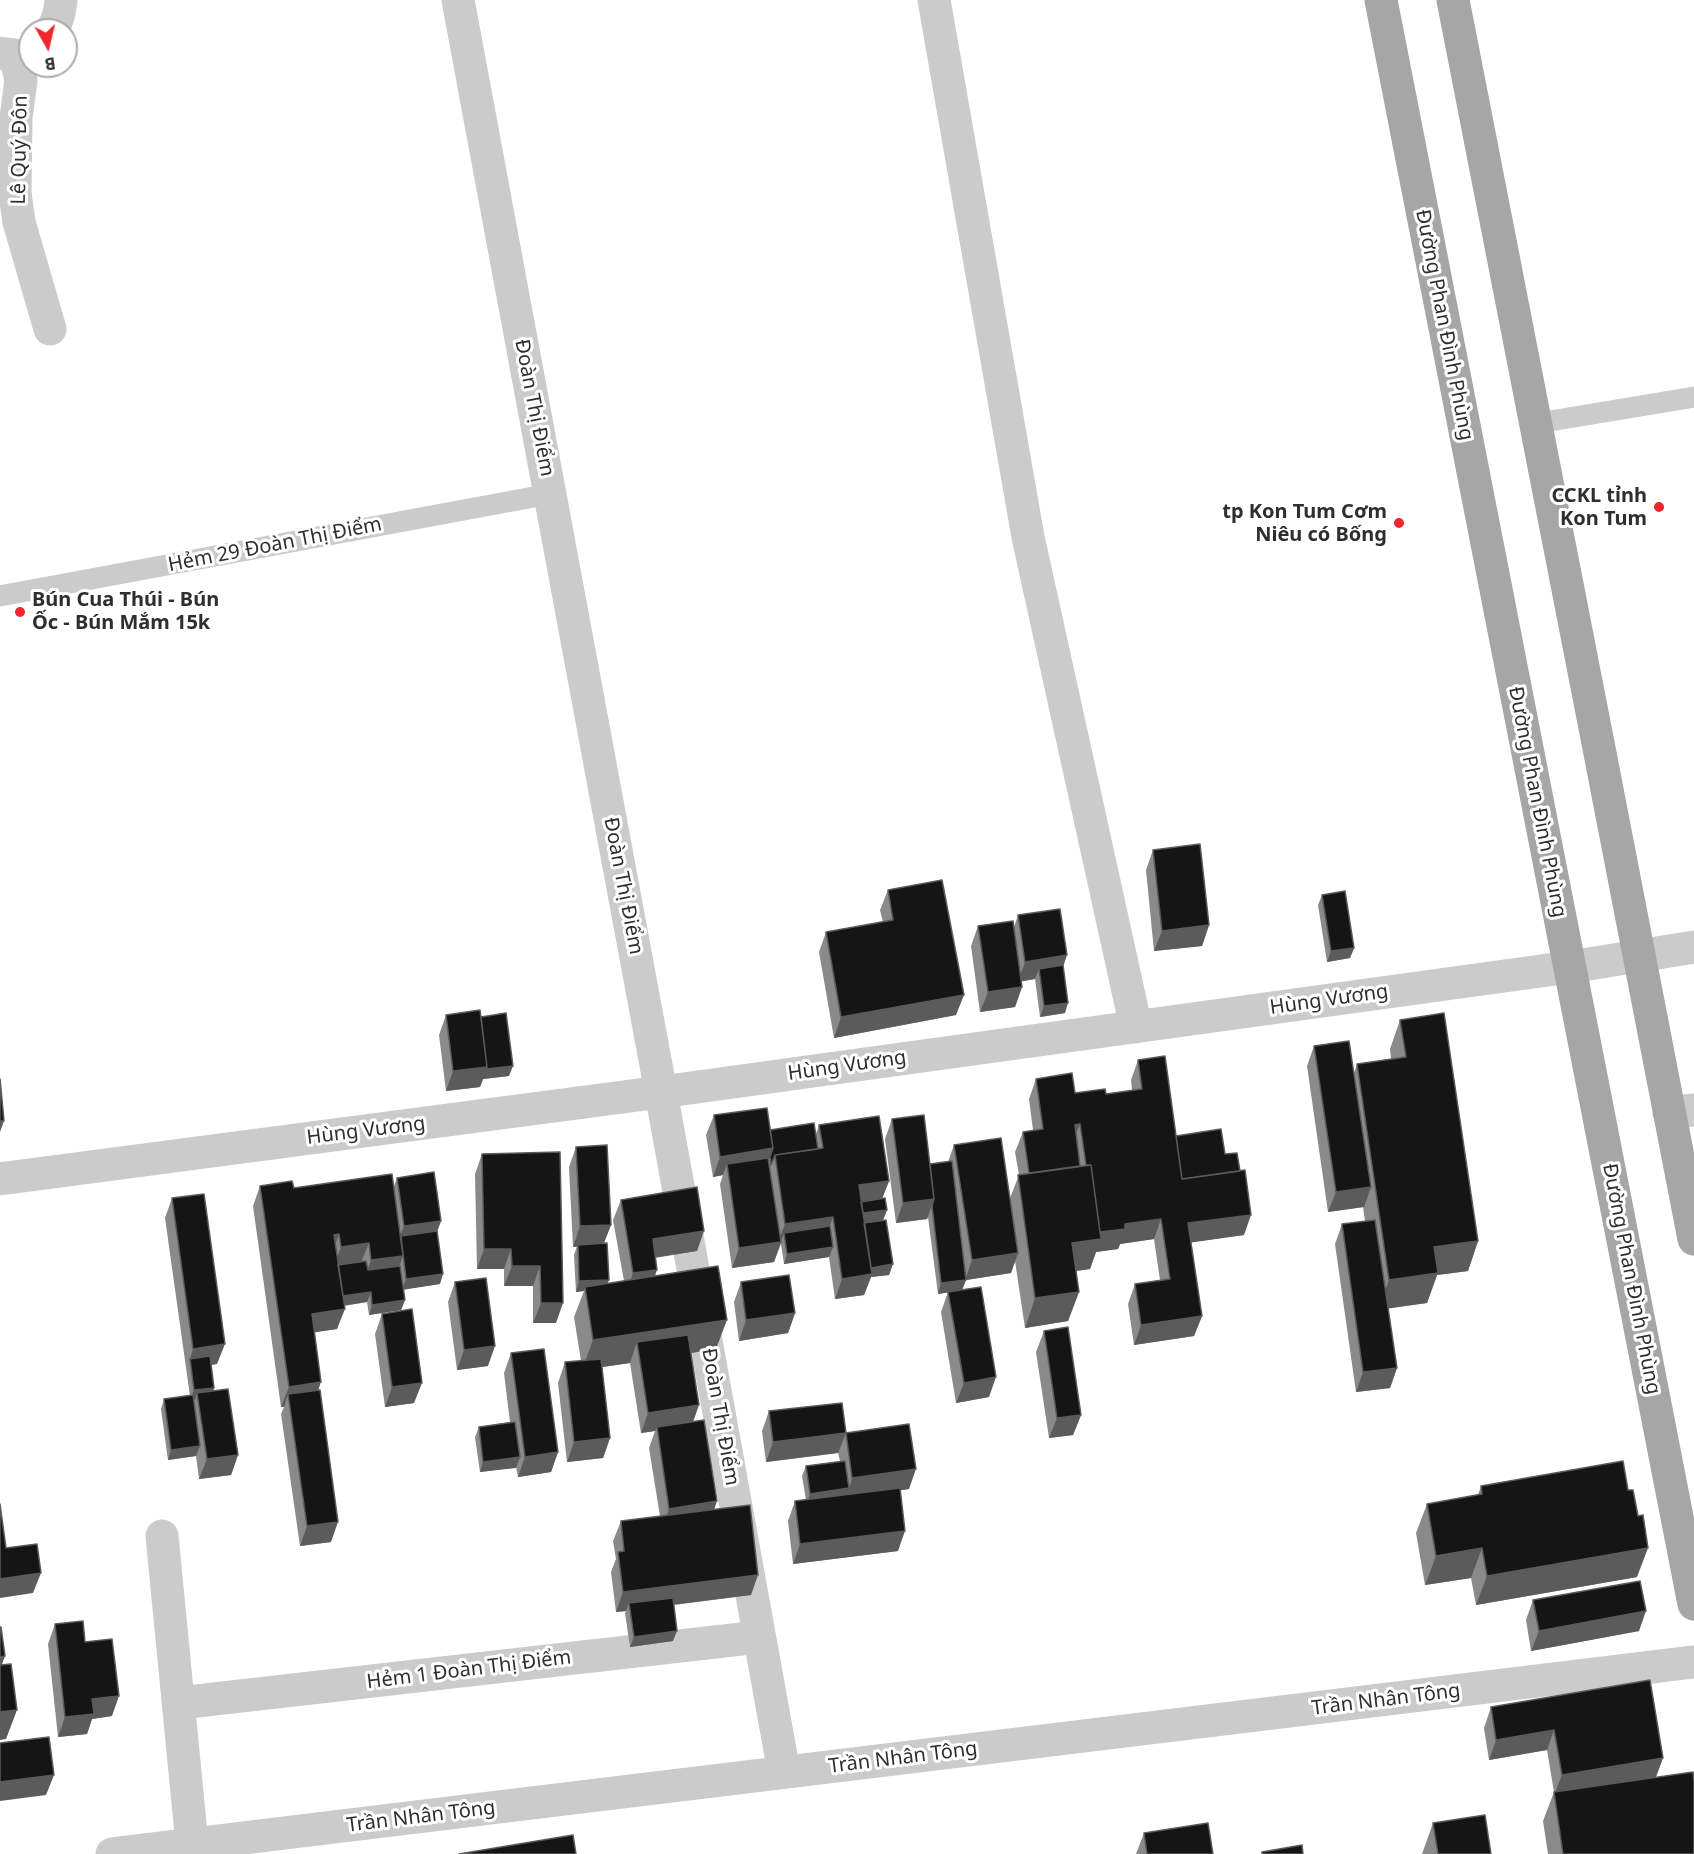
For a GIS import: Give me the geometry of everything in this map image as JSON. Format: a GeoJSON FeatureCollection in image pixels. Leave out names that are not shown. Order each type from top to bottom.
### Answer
{"type":"FeatureCollection","features":[{"type":"Feature","properties":{"kind":"main road","name":"Đường Phan Đình Phùng"},"geometry":{"type":"LineString","coordinates":[[1381,0],[1694,1604]]}},
{"type":"Feature","properties":{"kind":"main road"},"geometry":{"type":"LineString","coordinates":[[1453,0],[1538,423],[1638,957],[1682,1112],[1694,1239]]}},
{"type":"Feature","properties":{"kind":"street"},"geometry":{"type":"LineString","coordinates":[[57,18],[61,0]]}},
{"type":"Feature","properties":{"kind":"street","name":"Đoàn Thị Điểm"},"geometry":{"type":"LineString","coordinates":[[458,0],[661,1092],[784,1772]]}},
{"type":"Feature","properties":{"kind":"street"},"geometry":{"type":"LineString","coordinates":[[934,0],[1028,537],[1136,1027]]}},
{"type":"Feature","properties":{"kind":"street","name":"Lê Quý Đôn"},"geometry":{"type":"LineString","coordinates":[[15,51],[21,80],[16,118],[15,193],[20,222],[50,329]]}},
{"type":"Feature","properties":{"kind":"street","name":"Hùng Vương"},"geometry":{"type":"LineString","coordinates":[[0,1179],[1136,1027],[1638,957],[1694,947]]}},
{"type":"Feature","properties":{"kind":"street"},"geometry":{"type":"LineString","coordinates":[[162,1536],[192,1844]]}},
{"type":"Feature","properties":{"kind":"street","name":"Hẻm 1 Đoàn Thị Điểm"},"geometry":{"type":"LineString","coordinates":[[179,1703],[759,1637]]}},
{"type":"Feature","properties":{"kind":"street","name":"Trần Nhân Tông"},"geometry":{"type":"LineString","coordinates":[[112,1854],[1694,1662]]}},
{"type":"Feature","properties":{"kind":"lane"},"geometry":{"type":"LineString","coordinates":[[1538,423],[1694,397]]}},
{"type":"Feature","properties":{"kind":"lane","name":"Hẻm 29 Đoàn Thị Điểm"},"geometry":{"type":"LineString","coordinates":[[0,596],[550,494]]}},
{"type":"Feature","properties":{"kind":"building"},"geometry":{"type":"Polygon","coordinates":[[[1200,844],[1209,925],[1162,931],[1153,850],[1200,844]]]}},
{"type":"Feature","properties":{"kind":"building"},"geometry":{"type":"Polygon","coordinates":[[[942,880],[964,995],[841,1017],[826,932],[893,920],[888,890],[942,880]]]}},
{"type":"Feature","properties":{"kind":"building"},"geometry":{"type":"Polygon","coordinates":[[[1345,891],[1354,948],[1331,951],[1322,895],[1345,891]]]}},
{"type":"Feature","properties":{"kind":"building"},"geometry":{"type":"Polygon","coordinates":[[[1060,909],[1067,955],[1025,962],[1018,915],[1060,909]]]}},
{"type":"Feature","properties":{"kind":"building"},"geometry":{"type":"Polygon","coordinates":[[[1013,921],[1022,987],[988,992],[978,926],[1013,921]]]}},
{"type":"Feature","properties":{"kind":"building"},"geometry":{"type":"Polygon","coordinates":[[[1063,965],[1068,1003],[1044,1006],[1039,969],[1063,965]]]}},
{"type":"Feature","properties":{"kind":"building"},"geometry":{"type":"Polygon","coordinates":[[[480,1010],[487,1067],[453,1071],[446,1015],[480,1010]]]}},
{"type":"Feature","properties":{"kind":"building"},"geometry":{"type":"Polygon","coordinates":[[[506,1013],[513,1066],[487,1069],[481,1017],[506,1013]]]}},
{"type":"Feature","properties":{"kind":"building"},"geometry":{"type":"Polygon","coordinates":[[[1444,1013],[1478,1241],[1434,1247],[1438,1273],[1389,1280],[1357,1064],[1406,1057],[1400,1020],[1444,1013]]]}},
{"type":"Feature","properties":{"kind":"building"},"geometry":{"type":"Polygon","coordinates":[[[1349,1041],[1371,1187],[1336,1192],[1314,1046],[1349,1041]]]}},
{"type":"Feature","properties":{"kind":"building"},"geometry":{"type":"Polygon","coordinates":[[[1165,1056],[1182,1179],[1245,1170],[1251,1215],[1188,1223],[1202,1316],[1141,1325],[1135,1284],[1170,1279],[1161,1219],[1125,1224],[1125,1229],[1100,1232],[1091,1165],[1086,1165],[1080,1124],[1075,1125],[1080,1166],[1029,1173],[1023,1132],[1043,1129],[1036,1079],[1072,1073],[1075,1093],[1105,1089],[1106,1094],[1142,1089],[1138,1060],[1165,1056]]]}},
{"type":"Feature","properties":{"kind":"building"},"geometry":{"type":"Polygon","coordinates":[[[0,1079],[4,1121],[0,1121],[0,1079]]]}},
{"type":"Feature","properties":{"kind":"building"},"geometry":{"type":"Polygon","coordinates":[[[767,1108],[773,1148],[720,1157],[714,1115],[767,1108]]]}},
{"type":"Feature","properties":{"kind":"building"},"geometry":{"type":"Polygon","coordinates":[[[924,1115],[934,1199],[903,1203],[892,1119],[924,1115]]]}},
{"type":"Feature","properties":{"kind":"building"},"geometry":{"type":"Polygon","coordinates":[[[879,1116],[889,1181],[859,1185],[872,1274],[842,1279],[833,1217],[785,1224],[775,1155],[823,1148],[819,1125],[879,1116]]]}},
{"type":"Feature","properties":{"kind":"building"},"geometry":{"type":"Polygon","coordinates":[[[814,1123],[818,1149],[775,1155],[771,1165],[770,1157],[773,1148],[770,1130],[814,1123]]]}},
{"type":"Feature","properties":{"kind":"building"},"geometry":{"type":"Polygon","coordinates":[[[1221,1129],[1225,1154],[1237,1153],[1240,1171],[1182,1179],[1176,1136],[1221,1129]]]}},
{"type":"Feature","properties":{"kind":"building"},"geometry":{"type":"Polygon","coordinates":[[[1001,1138],[1018,1253],[972,1260],[954,1145],[1001,1138]]]}},
{"type":"Feature","properties":{"kind":"building"},"geometry":{"type":"Polygon","coordinates":[[[607,1145],[611,1225],[580,1226],[576,1147],[607,1145]]]}},
{"type":"Feature","properties":{"kind":"building"},"geometry":{"type":"Polygon","coordinates":[[[560,1152],[563,1303],[541,1303],[540,1266],[512,1266],[511,1249],[484,1249],[482,1154],[560,1152]]]}},
{"type":"Feature","properties":{"kind":"building"},"geometry":{"type":"Polygon","coordinates":[[[768,1158],[781,1242],[739,1248],[727,1164],[768,1158]]]}},
{"type":"Feature","properties":{"kind":"building"},"geometry":{"type":"Polygon","coordinates":[[[952,1161],[966,1280],[941,1283],[932,1206],[934,1199],[930,1164],[952,1161]]]}},
{"type":"Feature","properties":{"kind":"building"},"geometry":{"type":"Polygon","coordinates":[[[1091,1165],[1101,1239],[1072,1243],[1079,1292],[1035,1298],[1018,1175],[1091,1165]]]}},
{"type":"Feature","properties":{"kind":"building"},"geometry":{"type":"Polygon","coordinates":[[[434,1172],[441,1221],[404,1226],[397,1178],[434,1172]]]}},
{"type":"Feature","properties":{"kind":"building"},"geometry":{"type":"Polygon","coordinates":[[[392,1174],[403,1256],[371,1260],[369,1243],[341,1247],[339,1234],[334,1235],[345,1309],[312,1314],[321,1382],[289,1387],[260,1186],[292,1181],[294,1188],[392,1174]]]}},
{"type":"Feature","properties":{"kind":"building"},"geometry":{"type":"Polygon","coordinates":[[[697,1187],[704,1231],[653,1239],[657,1270],[633,1273],[621,1200],[697,1187]]]}},
{"type":"Feature","properties":{"kind":"building"},"geometry":{"type":"Polygon","coordinates":[[[204,1194],[225,1344],[193,1349],[172,1198],[204,1194]]]}},
{"type":"Feature","properties":{"kind":"building"},"geometry":{"type":"Polygon","coordinates":[[[885,1198],[887,1210],[863,1213],[861,1202],[885,1198]]]}},
{"type":"Feature","properties":{"kind":"building"},"geometry":{"type":"Polygon","coordinates":[[[886,1220],[893,1264],[871,1268],[864,1223],[886,1220]]]}},
{"type":"Feature","properties":{"kind":"building"},"geometry":{"type":"Polygon","coordinates":[[[1375,1220],[1397,1368],[1363,1372],[1342,1224],[1375,1220]]]}},
{"type":"Feature","properties":{"kind":"building"},"geometry":{"type":"Polygon","coordinates":[[[830,1226],[833,1247],[787,1254],[784,1233],[830,1226]]]}},
{"type":"Feature","properties":{"kind":"building"},"geometry":{"type":"Polygon","coordinates":[[[437,1231],[443,1274],[406,1279],[401,1236],[437,1231]]]}},
{"type":"Feature","properties":{"kind":"building"},"geometry":{"type":"Polygon","coordinates":[[[607,1243],[609,1280],[579,1281],[578,1245],[607,1243]]]}},
{"type":"Feature","properties":{"kind":"building"},"geometry":{"type":"Polygon","coordinates":[[[366,1261],[368,1270],[400,1266],[405,1300],[372,1305],[371,1292],[343,1296],[338,1265],[366,1261]]]}},
{"type":"Feature","properties":{"kind":"building"},"geometry":{"type":"Polygon","coordinates":[[[718,1266],[727,1320],[593,1340],[585,1287],[718,1266]]]}},
{"type":"Feature","properties":{"kind":"building"},"geometry":{"type":"Polygon","coordinates":[[[789,1275],[795,1313],[746,1320],[741,1282],[789,1275]]]}},
{"type":"Feature","properties":{"kind":"building"},"geometry":{"type":"Polygon","coordinates":[[[486,1278],[495,1346],[464,1350],[455,1282],[486,1278]]]}},
{"type":"Feature","properties":{"kind":"building"},"geometry":{"type":"Polygon","coordinates":[[[981,1287],[996,1377],[964,1383],[948,1292],[981,1287]]]}},
{"type":"Feature","properties":{"kind":"building"},"geometry":{"type":"Polygon","coordinates":[[[412,1309],[422,1383],[392,1387],[382,1314],[412,1309]]]}},
{"type":"Feature","properties":{"kind":"building"},"geometry":{"type":"Polygon","coordinates":[[[1068,1327],[1081,1415],[1057,1418],[1044,1331],[1068,1327]]]}},
{"type":"Feature","properties":{"kind":"building"},"geometry":{"type":"Polygon","coordinates":[[[688,1335],[699,1405],[648,1413],[637,1342],[688,1335]]]}},
{"type":"Feature","properties":{"kind":"building"},"geometry":{"type":"Polygon","coordinates":[[[544,1349],[558,1452],[525,1457],[511,1353],[544,1349]]]}},
{"type":"Feature","properties":{"kind":"building"},"geometry":{"type":"Polygon","coordinates":[[[210,1356],[214,1388],[194,1390],[190,1359],[210,1356]]]}},
{"type":"Feature","properties":{"kind":"building"},"geometry":{"type":"Polygon","coordinates":[[[601,1359],[610,1438],[574,1442],[565,1362],[601,1359]]]}},
{"type":"Feature","properties":{"kind":"building"},"geometry":{"type":"Polygon","coordinates":[[[228,1389],[238,1455],[207,1459],[197,1393],[228,1389]]]}},
{"type":"Feature","properties":{"kind":"building"},"geometry":{"type":"Polygon","coordinates":[[[320,1390],[338,1522],[307,1526],[288,1394],[320,1390]]]}},
{"type":"Feature","properties":{"kind":"building"},"geometry":{"type":"Polygon","coordinates":[[[193,1395],[200,1446],[171,1450],[164,1399],[193,1395]]]}},
{"type":"Feature","properties":{"kind":"building"},"geometry":{"type":"Polygon","coordinates":[[[842,1403],[846,1433],[773,1442],[769,1411],[842,1403]]]}},
{"type":"Feature","properties":{"kind":"building"},"geometry":{"type":"Polygon","coordinates":[[[704,1420],[717,1501],[669,1509],[657,1427],[704,1420]]]}},
{"type":"Feature","properties":{"kind":"building"},"geometry":{"type":"Polygon","coordinates":[[[515,1422],[520,1457],[483,1462],[479,1427],[515,1422]]]}},
{"type":"Feature","properties":{"kind":"building"},"geometry":{"type":"Polygon","coordinates":[[[909,1424],[916,1469],[852,1478],[846,1433],[909,1424]]]}},
{"type":"Feature","properties":{"kind":"building"},"geometry":{"type":"Polygon","coordinates":[[[845,1461],[849,1488],[810,1494],[806,1466],[845,1461]]]}},
{"type":"Feature","properties":{"kind":"building"},"geometry":{"type":"Polygon","coordinates":[[[1623,1461],[1628,1490],[1633,1490],[1638,1516],[1643,1515],[1648,1548],[1487,1576],[1482,1548],[1436,1556],[1427,1504],[1482,1494],[1481,1486],[1623,1461]]]}},
{"type":"Feature","properties":{"kind":"building"},"geometry":{"type":"Polygon","coordinates":[[[900,1488],[905,1531],[800,1544],[795,1501],[900,1488]]]}},
{"type":"Feature","properties":{"kind":"building"},"geometry":{"type":"Polygon","coordinates":[[[0,1504],[6,1548],[37,1544],[41,1573],[0,1579],[0,1504]]]}},
{"type":"Feature","properties":{"kind":"building"},"geometry":{"type":"Polygon","coordinates":[[[750,1505],[758,1575],[623,1592],[618,1552],[624,1551],[621,1521],[750,1505]]]}},
{"type":"Feature","properties":{"kind":"building"},"geometry":{"type":"Polygon","coordinates":[[[1640,1581],[1646,1611],[1539,1631],[1533,1600],[1640,1581]]]}},
{"type":"Feature","properties":{"kind":"building"},"geometry":{"type":"Polygon","coordinates":[[[673,1598],[677,1631],[634,1637],[629,1603],[673,1598]]]}},
{"type":"Feature","properties":{"kind":"building"},"geometry":{"type":"Polygon","coordinates":[[[83,1621],[85,1642],[112,1639],[119,1696],[92,1699],[94,1714],[65,1717],[55,1624],[83,1621]]]}},
{"type":"Feature","properties":{"kind":"building"},"geometry":{"type":"Polygon","coordinates":[[[0,1627],[5,1656],[0,1657],[0,1627]]]}},
{"type":"Feature","properties":{"kind":"building"},"geometry":{"type":"Polygon","coordinates":[[[11,1664],[17,1710],[0,1712],[0,1665],[11,1664]]]}},
{"type":"Feature","properties":{"kind":"building"},"geometry":{"type":"Polygon","coordinates":[[[1650,1680],[1663,1758],[1562,1775],[1554,1730],[1496,1740],[1491,1707],[1650,1680]]]}},
{"type":"Feature","properties":{"kind":"building"},"geometry":{"type":"Polygon","coordinates":[[[49,1737],[54,1775],[0,1782],[0,1743],[49,1737]]]}},
{"type":"Feature","properties":{"kind":"building"},"geometry":{"type":"Polygon","coordinates":[[[1693,1772],[1694,1854],[1563,1854],[1554,1792],[1693,1772]]]}},
{"type":"Feature","properties":{"kind":"building"},"geometry":{"type":"Polygon","coordinates":[[[1485,1815],[1491,1854],[1438,1854],[1433,1823],[1485,1815]]]}},
{"type":"Feature","properties":{"kind":"building"},"geometry":{"type":"Polygon","coordinates":[[[1208,1823],[1213,1854],[1147,1854],[1144,1833],[1208,1823]]]}},
{"type":"Feature","properties":{"kind":"building"},"geometry":{"type":"Polygon","coordinates":[[[573,1835],[576,1854],[459,1854],[573,1835]]]}},
{"type":"Feature","properties":{"kind":"building"},"geometry":{"type":"Polygon","coordinates":[[[1302,1845],[1303,1854],[1262,1854],[1262,1852],[1302,1845]]]}},
{"type":"Feature","properties":{"kind":"place","name":"CCKL tỉnh Kon Tum"},"geometry":{"type":"Point","coordinates":[1659,507]}},
{"type":"Feature","properties":{"kind":"place","name":"tp Kon Tum Cơm Niêu có Bống"},"geometry":{"type":"Point","coordinates":[1399,523]}},
{"type":"Feature","properties":{"kind":"place","name":"Bún Cua Thúi - Bún Ốc - Bún Mắm 15k"},"geometry":{"type":"Point","coordinates":[20,612]}}]}
